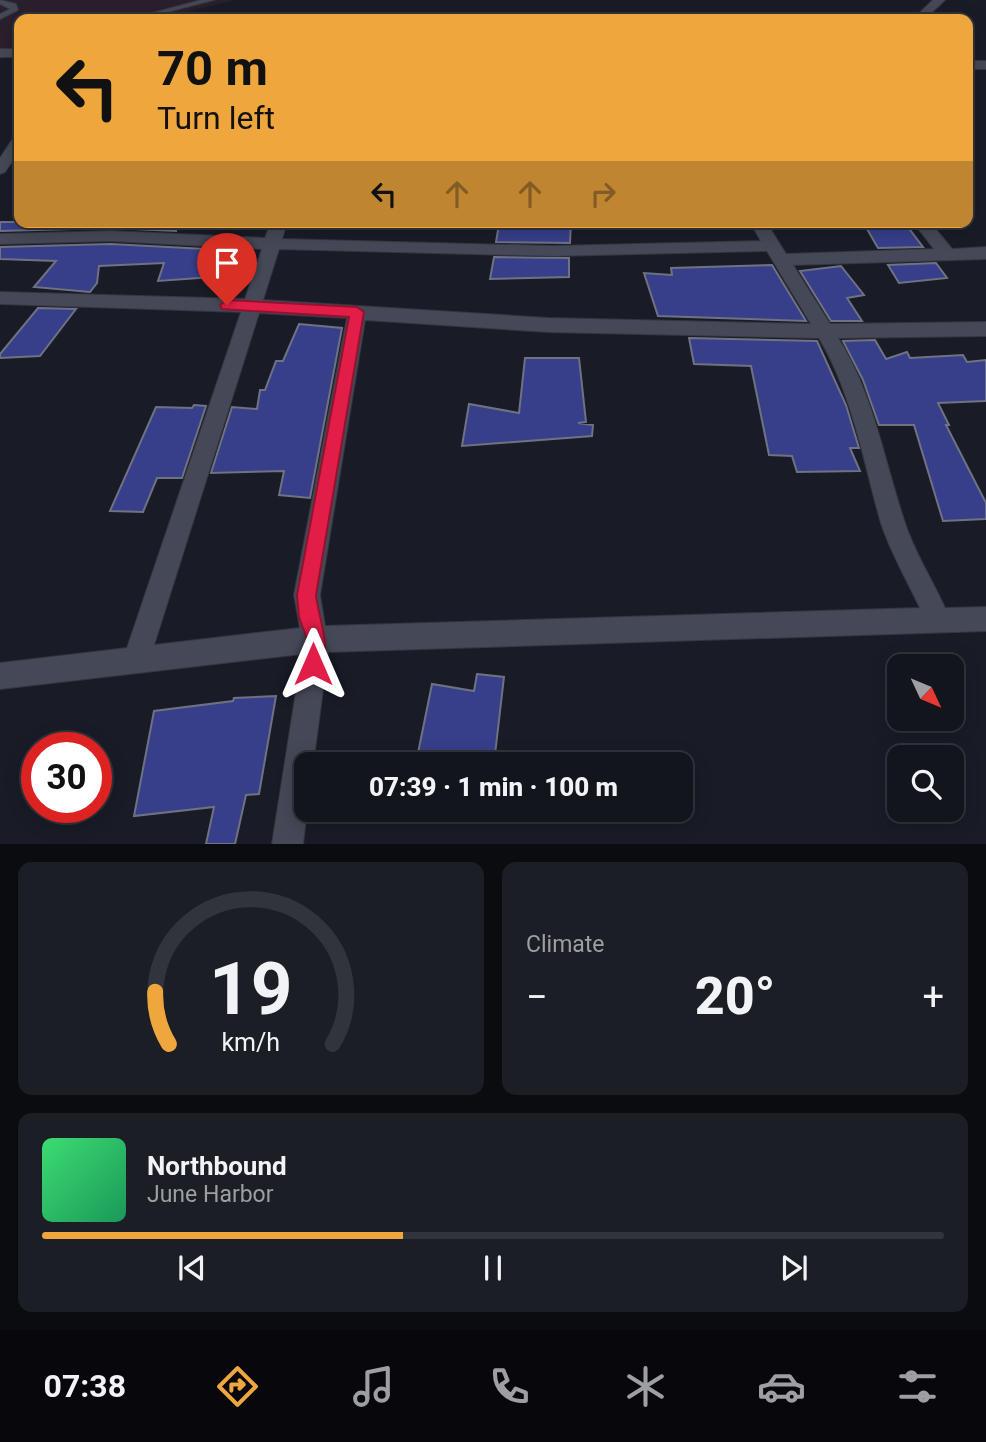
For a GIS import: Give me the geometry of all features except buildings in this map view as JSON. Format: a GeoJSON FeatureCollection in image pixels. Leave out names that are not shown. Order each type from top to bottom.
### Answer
{"type":"FeatureCollection","features":[{"type":"Feature","properties":{"kind":"street"},"geometry":{"type":"LineString","coordinates":[[925,14],[940,0]]}},
{"type":"Feature","properties":{"kind":"street"},"geometry":{"type":"LineString","coordinates":[[0,169],[14,148]]}},
{"type":"Feature","properties":{"kind":"street"},"geometry":{"type":"LineString","coordinates":[[137,658],[225,384],[254,306],[277,228]]}},
{"type":"Feature","properties":{"kind":"street"},"geometry":{"type":"LineString","coordinates":[[761,228],[838,353],[866,427],[893,524],[938,620]]}},
{"type":"Feature","properties":{"kind":"street"},"geometry":{"type":"LineString","coordinates":[[926,228],[948,255]]}},
{"type":"Feature","properties":{"kind":"street"},"geometry":{"type":"LineString","coordinates":[[0,239],[111,236],[383,249],[986,254]]}},
{"type":"Feature","properties":{"kind":"street"},"geometry":{"type":"LineString","coordinates":[[2,301],[254,306],[548,325],[823,331],[986,329]]}},
{"type":"Feature","properties":{"kind":"street"},"geometry":{"type":"LineString","coordinates":[[287,844],[317,639],[309,617],[307,595],[357,312]]}},
{"type":"Feature","properties":{"kind":"street"},"geometry":{"type":"LineString","coordinates":[[0,676],[317,639],[986,619]]}},
{"type":"Feature","properties":{"kind":"lane"},"geometry":{"type":"LineString","coordinates":[[153,14],[210,0]]}},
{"type":"Feature","properties":{"kind":"lane"},"geometry":{"type":"LineString","coordinates":[[0,2],[13,6],[13,10],[0,17]]}},
{"type":"Feature","properties":{"kind":"shaded area"},"geometry":{"type":"Polygon","coordinates":[[[0,0],[234,0],[177,14],[14,14],[14,55],[0,59],[0,0]]]}},
{"type":"Feature","properties":{"kind":"route"},"geometry":{"type":"LineString","coordinates":[[227,305],[357,312],[307,595],[309,617],[317,639],[313,664]]}}]}
